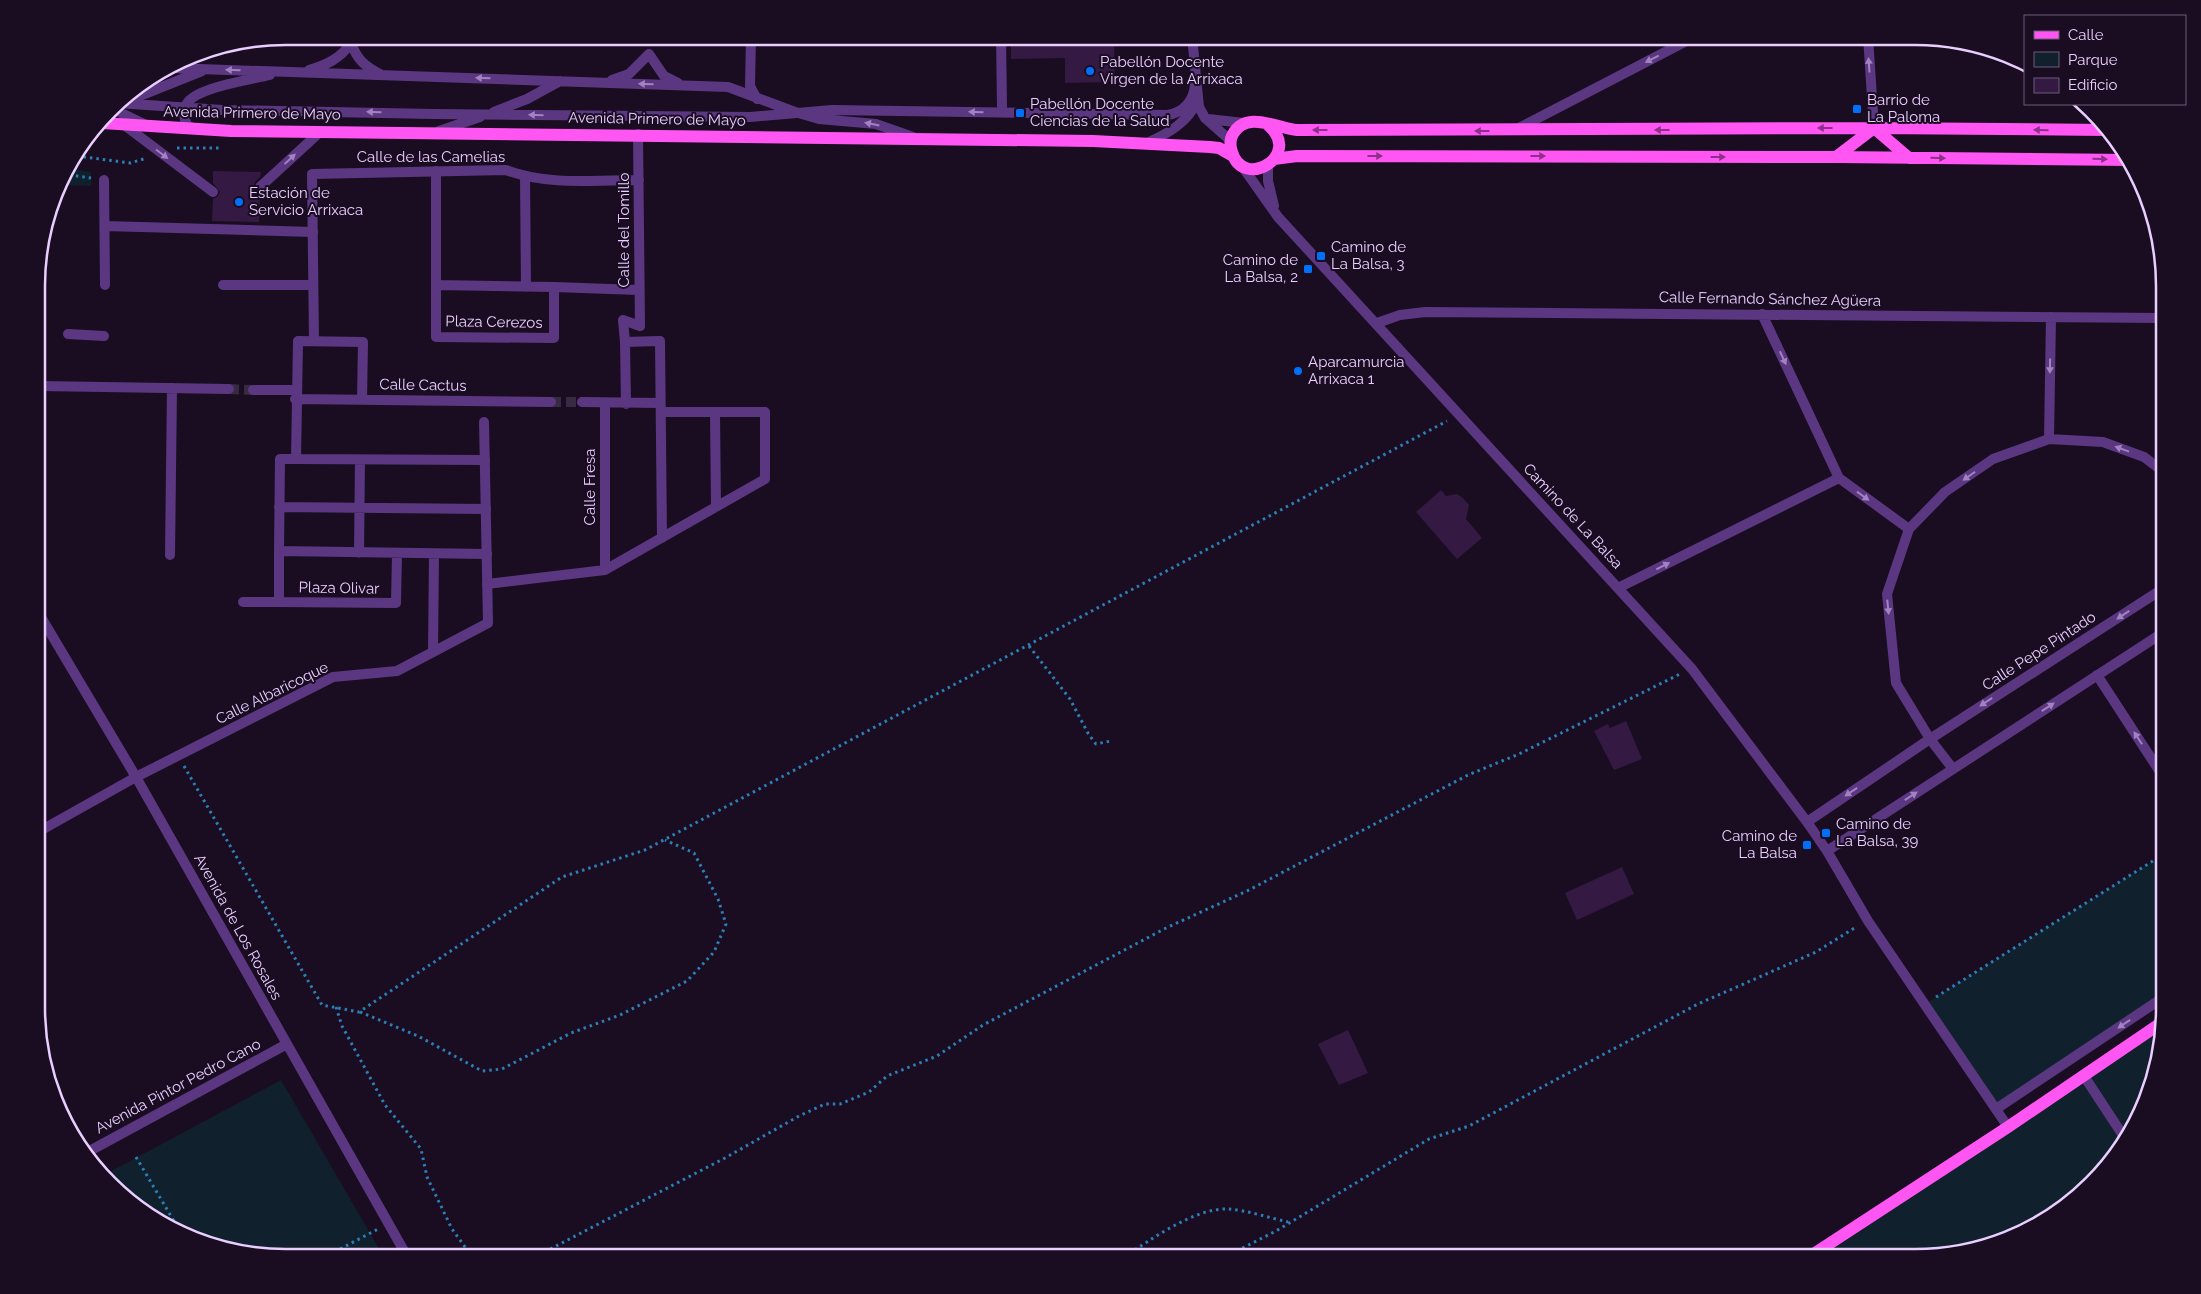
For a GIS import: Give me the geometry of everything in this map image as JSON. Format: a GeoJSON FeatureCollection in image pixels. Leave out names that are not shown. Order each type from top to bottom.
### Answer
{"type":"FeatureCollection","features":[{"type":"Feature","properties":{"kind":"main road"},"geometry":{"type":"LineString","coordinates":[[2098,130],[1874,128],[1512,131],[1296,130],[1256,121],[1244,123],[1231,138],[1238,161],[1252,169],[1297,156],[1836,157],[2120,160]]}},
{"type":"Feature","properties":{"kind":"main road","name":"Avenida Primero de Mayo"},"geometry":{"type":"LineString","coordinates":[[109,123],[194,129],[1093,141],[1210,146],[1219,148],[1238,161]]}},
{"type":"Feature","properties":{"kind":"main road"},"geometry":{"type":"LineString","coordinates":[[1268,125],[1276,134],[1279,147],[1271,162]]}},
{"type":"Feature","properties":{"kind":"main road"},"geometry":{"type":"LineString","coordinates":[[1836,157],[1874,128]]}},
{"type":"Feature","properties":{"kind":"main road"},"geometry":{"type":"LineString","coordinates":[[1874,128],[1909,158]]}},
{"type":"Feature","properties":{"kind":"main road","name":"Avenida Primero de Mayo"},"geometry":{"type":"LineString","coordinates":[[1210,146],[1231,138]]}},
{"type":"Feature","properties":{"kind":"main road"},"geometry":{"type":"LineString","coordinates":[[1821,1249],[2008,1127],[2155,1027]]}},
{"type":"Feature","properties":{"kind":"street"},"geometry":{"type":"LineString","coordinates":[[298,72],[322,66],[342,56],[349,45]]}},
{"type":"Feature","properties":{"kind":"street"},"geometry":{"type":"LineString","coordinates":[[351,45],[357,58],[366,67],[382,75]]}},
{"type":"Feature","properties":{"kind":"street"},"geometry":{"type":"LineString","coordinates":[[751,45],[750,86],[757,99]]}},
{"type":"Feature","properties":{"kind":"street"},"geometry":{"type":"LineString","coordinates":[[1001,45],[1002,106]]}},
{"type":"Feature","properties":{"kind":"street"},"geometry":{"type":"LineString","coordinates":[[1193,45],[1200,111],[1231,138]]}},
{"type":"Feature","properties":{"kind":"street"},"geometry":{"type":"LineString","coordinates":[[1512,131],[1679,45]]}},
{"type":"Feature","properties":{"kind":"street"},"geometry":{"type":"LineString","coordinates":[[1869,45],[1874,128]]}},
{"type":"Feature","properties":{"kind":"street"},"geometry":{"type":"LineString","coordinates":[[600,82],[629,74],[649,54],[664,76],[676,83],[689,85]]}},
{"type":"Feature","properties":{"kind":"street"},"geometry":{"type":"LineString","coordinates":[[183,68],[689,85],[730,88],[795,112],[827,120],[876,124],[918,138]]}},
{"type":"Feature","properties":{"kind":"street"},"geometry":{"type":"LineString","coordinates":[[136,97],[208,69]]}},
{"type":"Feature","properties":{"kind":"street"},"geometry":{"type":"LineString","coordinates":[[194,129],[187,125],[185,120],[185,108],[188,102],[202,93],[280,72]]}},
{"type":"Feature","properties":{"kind":"street"},"geometry":{"type":"LineString","coordinates":[[730,88],[745,83],[750,78]]}},
{"type":"Feature","properties":{"kind":"street"},"geometry":{"type":"LineString","coordinates":[[127,105],[488,114],[743,117],[839,110],[1167,115],[1177,113],[1189,103],[1194,93],[1196,79]]}},
{"type":"Feature","properties":{"kind":"street"},"geometry":{"type":"LineString","coordinates":[[437,132],[526,99],[560,81]]}},
{"type":"Feature","properties":{"kind":"street"},"geometry":{"type":"LineString","coordinates":[[1140,144],[1159,138],[1178,126],[1190,113],[1198,100]]}},
{"type":"Feature","properties":{"kind":"street"},"geometry":{"type":"LineString","coordinates":[[123,109],[149,126]]}},
{"type":"Feature","properties":{"kind":"street"},"geometry":{"type":"LineString","coordinates":[[1206,118],[1222,122],[1244,123]]}},
{"type":"Feature","properties":{"kind":"street"},"geometry":{"type":"LineString","coordinates":[[123,124],[213,192]]}},
{"type":"Feature","properties":{"kind":"street"},"geometry":{"type":"LineString","coordinates":[[260,187],[321,131]]}},
{"type":"Feature","properties":{"kind":"street","name":"Calle del Tomillo"},"geometry":{"type":"LineString","coordinates":[[625,342],[623,320],[640,326],[638,134]]}},
{"type":"Feature","properties":{"kind":"street","name":"Camino de La Balsa"},"geometry":{"type":"LineString","coordinates":[[1238,161],[1278,217],[1377,323],[1458,415],[1620,588],[1692,669],[1807,822],[1827,851],[1868,921],[2008,1127]]}},
{"type":"Feature","properties":{"kind":"street","name":"Camino de La Balsa"},"geometry":{"type":"LineString","coordinates":[[1271,162],[1270,190],[1278,217]]}},
{"type":"Feature","properties":{"kind":"street","name":"Calle de las Camelias"},"geometry":{"type":"LineString","coordinates":[[313,232],[312,174],[506,170],[525,177],[545,180],[639,180]]}},
{"type":"Feature","properties":{"kind":"street"},"geometry":{"type":"LineString","coordinates":[[436,171],[436,285],[639,290]]}},
{"type":"Feature","properties":{"kind":"street"},"geometry":{"type":"LineString","coordinates":[[525,177],[526,287]]}},
{"type":"Feature","properties":{"kind":"street"},"geometry":{"type":"LineString","coordinates":[[104,180],[104,285]]}},
{"type":"Feature","properties":{"kind":"street"},"geometry":{"type":"LineString","coordinates":[[105,226],[313,232],[314,341]]}},
{"type":"Feature","properties":{"kind":"street"},"geometry":{"type":"LineString","coordinates":[[223,285],[313,285]]}},
{"type":"Feature","properties":{"kind":"street","name":"Plaza Cerezos"},"geometry":{"type":"LineString","coordinates":[[436,285],[436,337],[554,338],[554,287]]}},
{"type":"Feature","properties":{"kind":"street","name":"Calle Fernando Sánchez Agüera"},"geometry":{"type":"LineString","coordinates":[[1377,323],[1400,315],[1425,312],[2156,318]]}},
{"type":"Feature","properties":{"kind":"street"},"geometry":{"type":"LineString","coordinates":[[1762,314],[1839,478],[1909,529]]}},
{"type":"Feature","properties":{"kind":"street"},"geometry":{"type":"LineString","coordinates":[[2049,439],[2051,317]]}},
{"type":"Feature","properties":{"kind":"street"},"geometry":{"type":"LineString","coordinates":[[68,334],[104,336]]}},
{"type":"Feature","properties":{"kind":"street"},"geometry":{"type":"LineString","coordinates":[[362,400],[363,342],[298,341],[295,395],[296,459],[485,460]]}},
{"type":"Feature","properties":{"kind":"street"},"geometry":{"type":"LineString","coordinates":[[626,404],[625,342],[660,341],[662,538]]}},
{"type":"Feature","properties":{"kind":"street"},"geometry":{"type":"LineString","coordinates":[[170,554],[172,388]]}},
{"type":"Feature","properties":{"kind":"street"},"geometry":{"type":"LineString","coordinates":[[45,389],[229,388]]}},
{"type":"Feature","properties":{"kind":"street","name":"Calle Cactus"},"geometry":{"type":"LineString","coordinates":[[254,390],[362,400],[550,402]]}},
{"type":"Feature","properties":{"kind":"street"},"geometry":{"type":"LineString","coordinates":[[487,584],[605,570],[765,479],[765,412],[715,412],[582,402]]}},
{"type":"Feature","properties":{"kind":"street","name":"Calle Fresa"},"geometry":{"type":"LineString","coordinates":[[605,404],[605,570]]}},
{"type":"Feature","properties":{"kind":"street"},"geometry":{"type":"LineString","coordinates":[[715,412],[716,507]]}},
{"type":"Feature","properties":{"kind":"street","name":"Calle Albaricoque"},"geometry":{"type":"LineString","coordinates":[[45,828],[136,776],[334,678],[397,671],[488,623],[484,422]]}},
{"type":"Feature","properties":{"kind":"street"},"geometry":{"type":"LineString","coordinates":[[1953,769],[1930,739],[1896,683],[1886,594],[1909,529],[1945,492],[1993,459],[2049,439],[2103,442],[2144,457],[2156,466]]}},
{"type":"Feature","properties":{"kind":"street","name":"Plaza Olivar"},"geometry":{"type":"LineString","coordinates":[[296,459],[280,459],[279,602],[396,603],[397,554]]}},
{"type":"Feature","properties":{"kind":"street"},"geometry":{"type":"LineString","coordinates":[[359,553],[360,460]]}},
{"type":"Feature","properties":{"kind":"street"},"geometry":{"type":"LineString","coordinates":[[1620,588],[1839,478]]}},
{"type":"Feature","properties":{"kind":"street"},"geometry":{"type":"LineString","coordinates":[[279,507],[486,509]]}},
{"type":"Feature","properties":{"kind":"street"},"geometry":{"type":"LineString","coordinates":[[279,551],[487,554]]}},
{"type":"Feature","properties":{"kind":"street"},"geometry":{"type":"LineString","coordinates":[[433,652],[434,554]]}},
{"type":"Feature","properties":{"kind":"street","name":"Calle Pepe Pintado"},"geometry":{"type":"LineString","coordinates":[[1807,822],[1930,739],[2156,593]]}},
{"type":"Feature","properties":{"kind":"street"},"geometry":{"type":"LineString","coordinates":[[243,602],[279,602]]}},
{"type":"Feature","properties":{"kind":"street","name":"Avenida de Los Rosales"},"geometry":{"type":"LineString","coordinates":[[45,624],[136,776],[403,1249]]}},
{"type":"Feature","properties":{"kind":"street"},"geometry":{"type":"LineString","coordinates":[[1827,851],[2156,637]]}},
{"type":"Feature","properties":{"kind":"street"},"geometry":{"type":"LineString","coordinates":[[2097,675],[2156,766]]}},
{"type":"Feature","properties":{"kind":"street"},"geometry":{"type":"LineString","coordinates":[[1996,1109],[2156,1002]]}},
{"type":"Feature","properties":{"kind":"street","name":"Avenida Pintor Pedro Cano"},"geometry":{"type":"LineString","coordinates":[[91,1150],[286,1044]]}},
{"type":"Feature","properties":{"kind":"street"},"geometry":{"type":"LineString","coordinates":[[2084,1076],[2121,1133]]}},
{"type":"Feature","properties":{"kind":"path"},"geometry":{"type":"LineString","coordinates":[[83,157],[130,164],[176,148],[226,148]]}},
{"type":"Feature","properties":{"kind":"path"},"geometry":{"type":"LineString","coordinates":[[72,175],[104,180]]}},
{"type":"Feature","properties":{"kind":"path"},"geometry":{"type":"LineString","coordinates":[[359,1012],[562,877],[646,850],[1458,415]]}},
{"type":"Feature","properties":{"kind":"path"},"geometry":{"type":"LineString","coordinates":[[1029,646],[1070,699],[1089,735],[1096,744],[1111,741]]}},
{"type":"Feature","properties":{"kind":"path"},"geometry":{"type":"LineString","coordinates":[[551,1249],[725,1158],[799,1116],[824,1104],[840,1104],[869,1092],[887,1076],[937,1056],[1000,1016],[1166,928],[1247,891],[1468,775],[1519,754],[1692,669]]}},
{"type":"Feature","properties":{"kind":"path"},"geometry":{"type":"LineString","coordinates":[[178,756],[322,1005],[359,1012],[418,1036],[482,1071],[502,1069],[516,1063],[571,1033],[620,1015],[687,981],[714,952],[726,924],[718,899],[694,853],[665,840]]}},
{"type":"Feature","properties":{"kind":"path"},"geometry":{"type":"LineString","coordinates":[[1925,1004],[2156,859]]}},
{"type":"Feature","properties":{"kind":"path"},"geometry":{"type":"LineString","coordinates":[[1241,1249],[1429,1139],[1469,1126],[1698,1004],[1816,952],[1868,921]]}},
{"type":"Feature","properties":{"kind":"path"},"geometry":{"type":"LineString","coordinates":[[336,1008],[342,1026],[385,1105],[421,1149],[427,1177],[452,1229],[466,1249]]}},
{"type":"Feature","properties":{"kind":"path"},"geometry":{"type":"LineString","coordinates":[[136,1157],[174,1222]]}},
{"type":"Feature","properties":{"kind":"path"},"geometry":{"type":"LineString","coordinates":[[1138,1249],[1162,1233],[1200,1214],[1228,1209],[1289,1222]]}},
{"type":"Feature","properties":{"kind":"path"},"geometry":{"type":"LineString","coordinates":[[340,1249],[380,1227]]}},
{"type":"Feature","properties":{"kind":"green space"},"geometry":{"type":"Polygon","coordinates":[[[75,169],[91,172],[91,186],[67,185],[75,169]]]}},
{"type":"Feature","properties":{"kind":"green space"},"geometry":{"type":"Polygon","coordinates":[[[2156,859],[2156,1002],[1996,1109],[1925,1004],[2156,859]]]}},
{"type":"Feature","properties":{"kind":"green space"},"geometry":{"type":"Polygon","coordinates":[[[2155,1030],[2148,1071],[2138,1100],[2124,1129],[2096,1167],[2074,1189],[2036,1217],[1993,1236],[1947,1247],[1823,1249],[2155,1030]]]}},
{"type":"Feature","properties":{"kind":"green space"},"geometry":{"type":"Polygon","coordinates":[[[281,1080],[379,1249],[286,1249],[254,1247],[223,1241],[194,1231],[165,1217],[139,1199],[110,1172],[281,1080]]]}},
{"type":"Feature","properties":{"kind":"building","name":"Pabellón Docente Virgen de la Arrixaca"},"geometry":{"type":"Polygon","coordinates":[[[1011,45],[1114,45],[1115,82],[1065,83],[1065,58],[1011,59],[1011,45]]]}},
{"type":"Feature","properties":{"kind":"building"},"geometry":{"type":"Polygon","coordinates":[[[213,171],[261,172],[253,188],[255,192],[260,194],[259,222],[212,221],[213,199],[220,192],[213,183],[213,171]]]}},
{"type":"Feature","properties":{"kind":"building"},"geometry":{"type":"Polygon","coordinates":[[[1441,490],[1446,496],[1457,494],[1469,505],[1466,519],[1482,538],[1457,559],[1416,512],[1441,490]]]}},
{"type":"Feature","properties":{"kind":"building"},"geometry":{"type":"Polygon","coordinates":[[[1626,721],[1642,759],[1614,770],[1594,731],[1608,724],[1610,728],[1626,721]]]}},
{"type":"Feature","properties":{"kind":"building"},"geometry":{"type":"Polygon","coordinates":[[[1622,867],[1634,894],[1577,920],[1565,893],[1622,867]]]}},
{"type":"Feature","properties":{"kind":"building"},"geometry":{"type":"Polygon","coordinates":[[[1348,1030],[1368,1073],[1339,1085],[1318,1044],[1348,1030]]]}},
{"type":"Feature","properties":{"kind":"tunnel"},"geometry":{"type":"LineString","coordinates":[[229,389],[253,390]]}},
{"type":"Feature","properties":{"kind":"tunnel"},"geometry":{"type":"LineString","coordinates":[[551,402],[582,402]]}},
{"type":"Feature","properties":{"kind":"place","name":"Pabellón Docente Virgen de la Arrixaca"},"geometry":{"type":"Point","coordinates":[1090,71]}},
{"type":"Feature","properties":{"kind":"place","name":"Barrio de La Paloma"},"geometry":{"type":"Point","coordinates":[1857,109]}},
{"type":"Feature","properties":{"kind":"place","name":"Pabellón Docente Ciencias de la Salud"},"geometry":{"type":"Point","coordinates":[1020,113]}},
{"type":"Feature","properties":{"kind":"place","name":"Estación de Servicio Arrixaca"},"geometry":{"type":"Point","coordinates":[239,202]}},
{"type":"Feature","properties":{"kind":"place","name":"Camino de La Balsa, 3"},"geometry":{"type":"Point","coordinates":[1321,256]}},
{"type":"Feature","properties":{"kind":"place","name":"Camino de La Balsa, 2"},"geometry":{"type":"Point","coordinates":[1308,269]}},
{"type":"Feature","properties":{"kind":"place","name":"Aparcamurcia Arrixaca 1"},"geometry":{"type":"Point","coordinates":[1298,371]}},
{"type":"Feature","properties":{"kind":"place","name":"Camino de La Balsa, 39"},"geometry":{"type":"Point","coordinates":[1826,833]}},
{"type":"Feature","properties":{"kind":"place","name":"Camino de La Balsa"},"geometry":{"type":"Point","coordinates":[1807,845]}}]}
